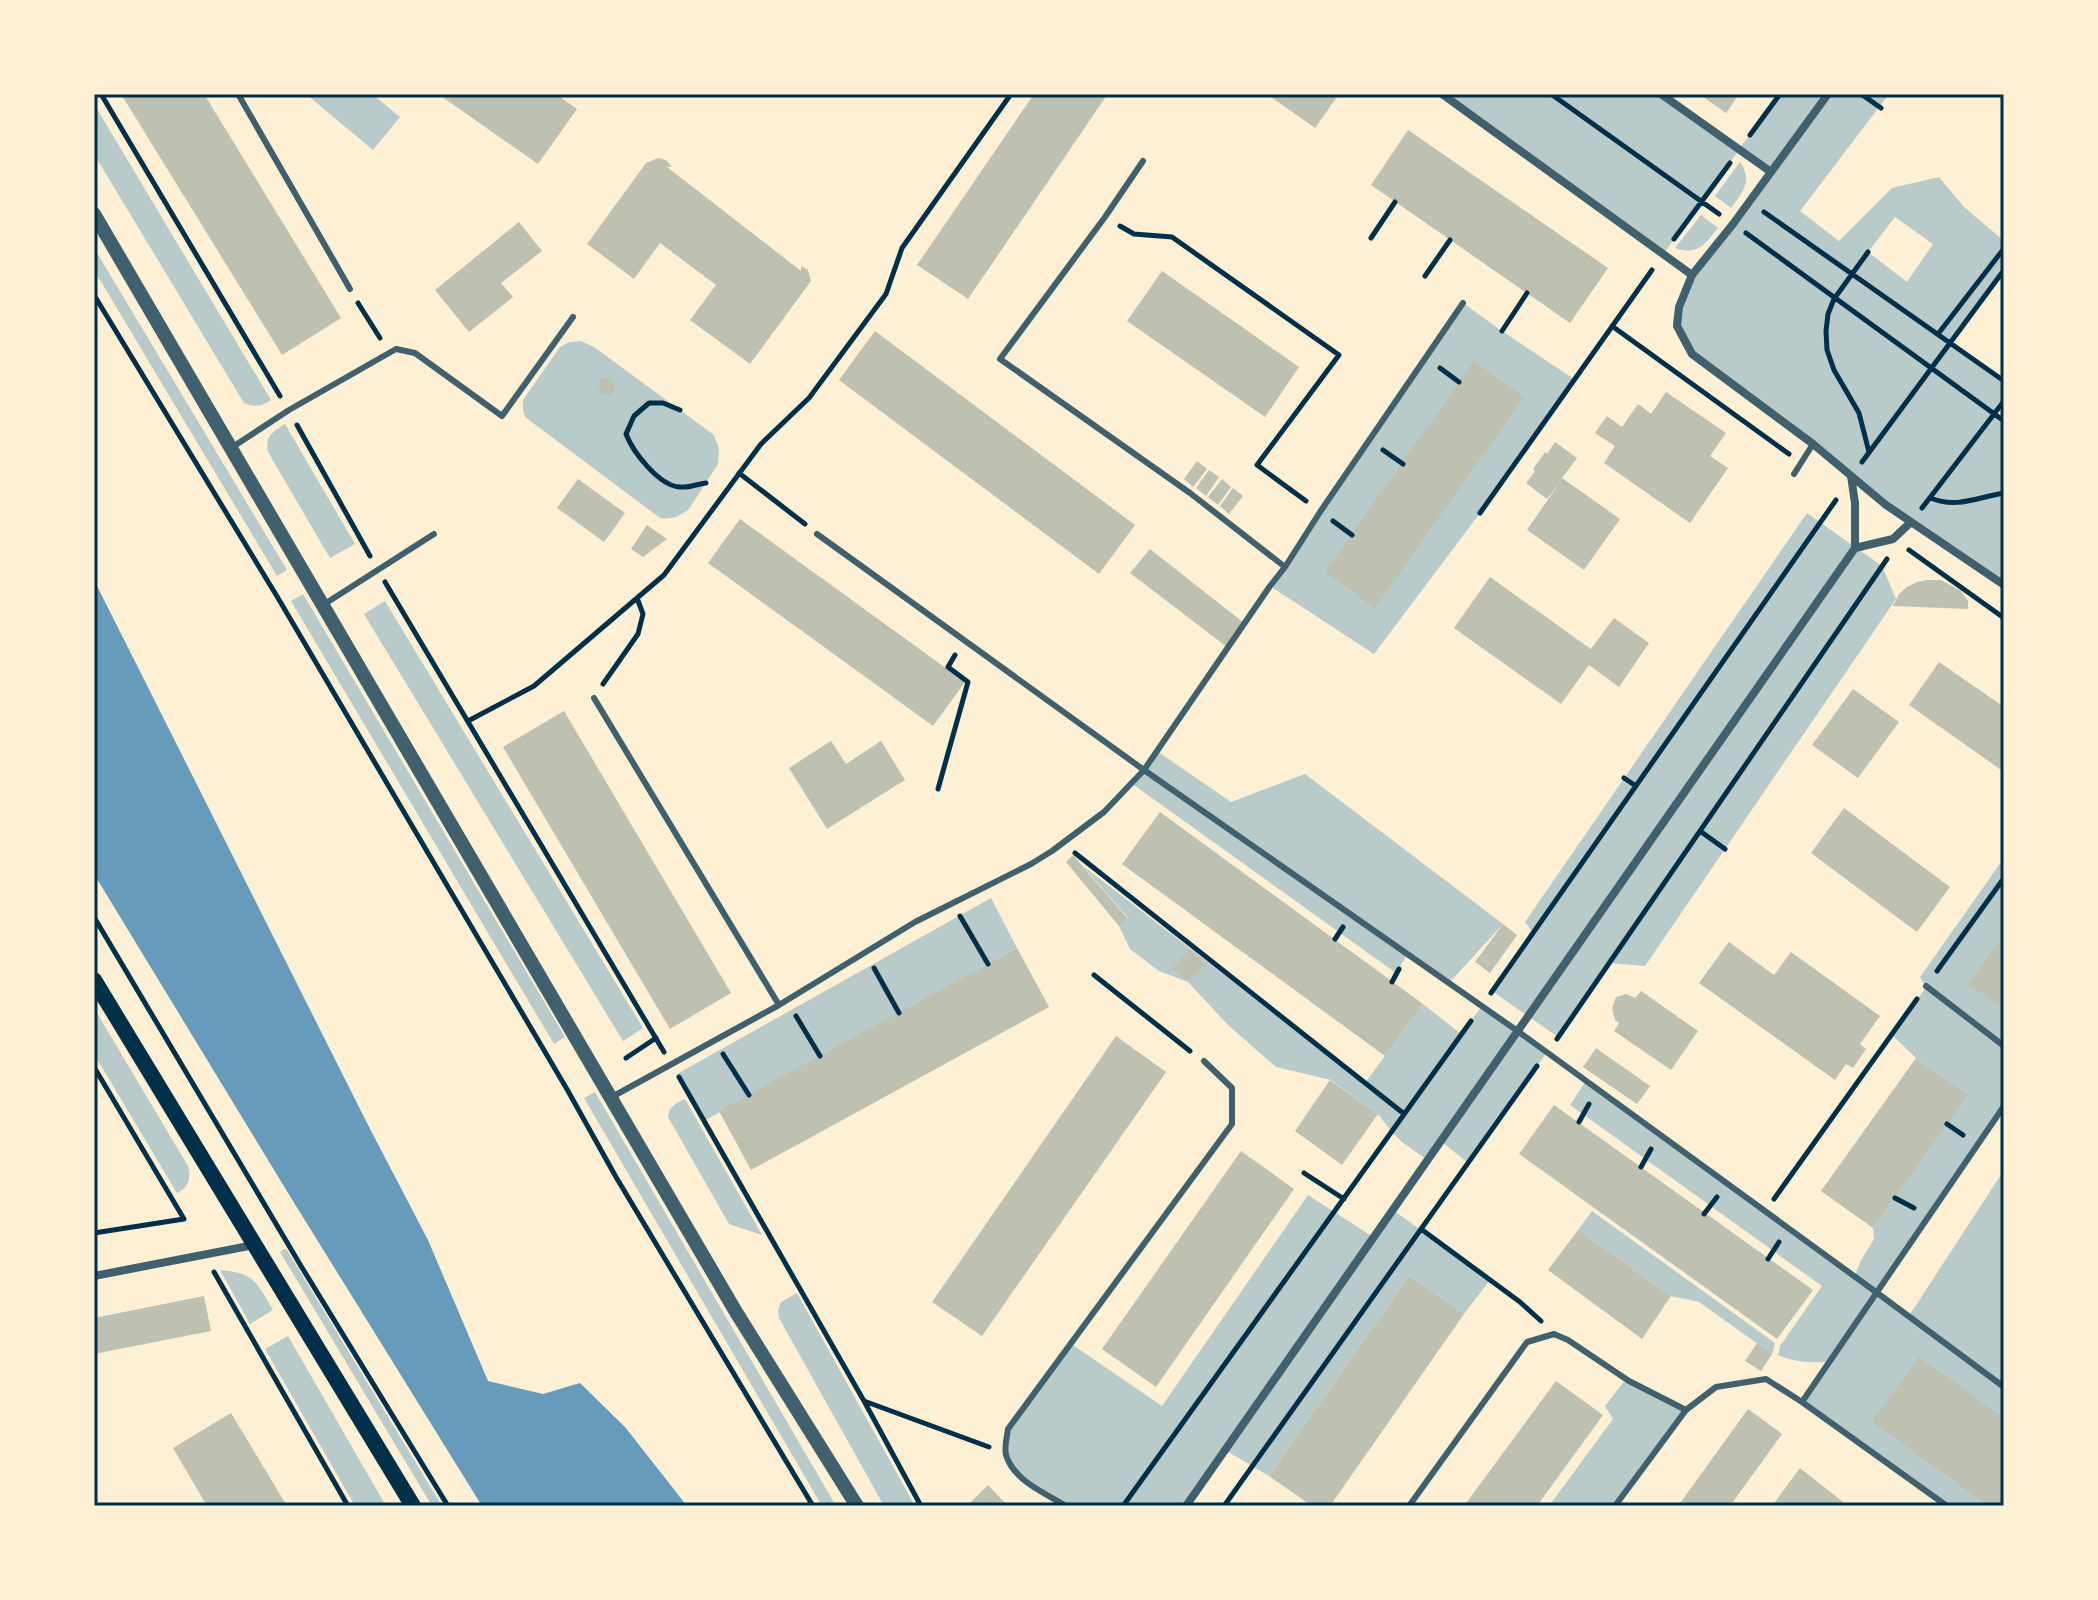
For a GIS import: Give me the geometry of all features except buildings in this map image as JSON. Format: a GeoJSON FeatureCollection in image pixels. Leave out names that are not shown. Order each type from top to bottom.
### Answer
{"type":"FeatureCollection","features":[{"type":"Feature","properties":{"kind":"main road"},"geometry":{"type":"LineString","coordinates":[[94,980],[413,1506]]}},
{"type":"Feature","properties":{"kind":"street"},"geometry":{"type":"LineString","coordinates":[[1442,94],[1692,275]]}},
{"type":"Feature","properties":{"kind":"street"},"geometry":{"type":"LineString","coordinates":[[1661,94],[1771,172]]}},
{"type":"Feature","properties":{"kind":"street"},"geometry":{"type":"LineString","coordinates":[[1828,94],[1692,275],[1679,307],[1677,326],[1692,354],[1813,444],[1886,505],[2004,585]]}},
{"type":"Feature","properties":{"kind":"street"},"geometry":{"type":"LineString","coordinates":[[94,214],[736,1312],[857,1506]]}},
{"type":"Feature","properties":{"kind":"street"},"geometry":{"type":"LineString","coordinates":[[1186,1506],[1855,548],[1855,503],[1851,476]]}},
{"type":"Feature","properties":{"kind":"street"},"geometry":{"type":"LineString","coordinates":[[1855,548],[1893,539],[1911,522]]}},
{"type":"Feature","properties":{"kind":"street"},"geometry":{"type":"LineString","coordinates":[[94,1276],[255,1245]]}},
{"type":"Feature","properties":{"kind":"lane"},"geometry":{"type":"LineString","coordinates":[[238,94],[350,289]]}},
{"type":"Feature","properties":{"kind":"lane"},"geometry":{"type":"LineString","coordinates":[[1143,161],[1000,359],[1190,493],[1285,567]]}},
{"type":"Feature","properties":{"kind":"lane"},"geometry":{"type":"LineString","coordinates":[[610,1098],[779,1005],[915,922],[1031,864],[1104,812],[1144,770],[1463,303]]}},
{"type":"Feature","properties":{"kind":"lane"},"geometry":{"type":"LineString","coordinates":[[231,448],[289,410],[396,349],[415,353],[502,416],[573,317]]}},
{"type":"Feature","properties":{"kind":"lane"},"geometry":{"type":"LineString","coordinates":[[1794,474],[1813,444]]}},
{"type":"Feature","properties":{"kind":"lane"},"geometry":{"type":"LineString","coordinates":[[323,605],[434,534]]}},
{"type":"Feature","properties":{"kind":"lane"},"geometry":{"type":"LineString","coordinates":[[817,534],[1144,770],[1547,1052],[2004,1387]]}},
{"type":"Feature","properties":{"kind":"lane"},"geometry":{"type":"LineString","coordinates":[[594,698],[779,1005]]}},
{"type":"Feature","properties":{"kind":"lane"},"geometry":{"type":"LineString","coordinates":[[1928,983],[2004,1046]]}},
{"type":"Feature","properties":{"kind":"lane"},"geometry":{"type":"LineString","coordinates":[[1066,1506],[1029,1484],[1013,1470],[1005,1452],[1008,1429],[1232,1124],[1232,1088],[1204,1061]]}},
{"type":"Feature","properties":{"kind":"lane"},"geometry":{"type":"LineString","coordinates":[[1802,1402],[2004,1106]]}},
{"type":"Feature","properties":{"kind":"lane"},"geometry":{"type":"LineString","coordinates":[[1409,1506],[1527,1342],[1554,1334],[1629,1381],[1686,1410]]}},
{"type":"Feature","properties":{"kind":"lane"},"geometry":{"type":"LineString","coordinates":[[1615,1506],[1686,1410],[1716,1387],[1766,1379],[1947,1506]]}},
{"type":"Feature","properties":{"kind":"path"},"geometry":{"type":"LineString","coordinates":[[101,94],[289,410],[378,570],[656,1038],[921,1506]]}},
{"type":"Feature","properties":{"kind":"path"},"geometry":{"type":"LineString","coordinates":[[468,721],[534,686],[664,575],[761,444],[809,398],[886,294],[902,248],[1011,94]]}},
{"type":"Feature","properties":{"kind":"path"},"geometry":{"type":"LineString","coordinates":[[1551,94],[1724,217]]}},
{"type":"Feature","properties":{"kind":"path"},"geometry":{"type":"LineString","coordinates":[[1861,94],[1881,108]]}},
{"type":"Feature","properties":{"kind":"path"},"geometry":{"type":"LineString","coordinates":[[1371,238],[1395,202]]}},
{"type":"Feature","properties":{"kind":"path"},"geometry":{"type":"LineString","coordinates":[[2004,381],[1762,211],[1746,233],[2004,421]]}},
{"type":"Feature","properties":{"kind":"path"},"geometry":{"type":"LineString","coordinates":[[1105,217],[1134,234],[1172,237],[1339,355],[1257,465],[1320,512]]}},
{"type":"Feature","properties":{"kind":"path"},"geometry":{"type":"LineString","coordinates":[[1425,276],[1450,240]]}},
{"type":"Feature","properties":{"kind":"path"},"geometry":{"type":"LineString","coordinates":[[1868,252],[1834,299],[1826,331],[1827,350],[1834,370],[1859,413],[1870,453]]}},
{"type":"Feature","properties":{"kind":"path"},"geometry":{"type":"LineString","coordinates":[[1938,334],[2004,252]]}},
{"type":"Feature","properties":{"kind":"path"},"geometry":{"type":"LineString","coordinates":[[1851,476],[2004,270]]}},
{"type":"Feature","properties":{"kind":"path"},"geometry":{"type":"LineString","coordinates":[[350,289],[389,353]]}},
{"type":"Feature","properties":{"kind":"path"},"geometry":{"type":"LineString","coordinates":[[1502,331],[1527,293]]}},
{"type":"Feature","properties":{"kind":"path"},"geometry":{"type":"LineString","coordinates":[[94,295],[278,598],[616,1177],[813,1506]]}},
{"type":"Feature","properties":{"kind":"path"},"geometry":{"type":"LineString","coordinates":[[1480,513],[1612,326],[1802,463]]}},
{"type":"Feature","properties":{"kind":"path"},"geometry":{"type":"LineString","coordinates":[[1224,1506],[1547,1052],[1911,522],[2004,401]]}},
{"type":"Feature","properties":{"kind":"path"},"geometry":{"type":"LineString","coordinates":[[680,410],[663,403],[649,403],[634,416],[626,434],[645,464],[665,483],[683,488],[706,483]]}},
{"type":"Feature","properties":{"kind":"path"},"geometry":{"type":"LineString","coordinates":[[739,473],[817,534]]}},
{"type":"Feature","properties":{"kind":"path"},"geometry":{"type":"LineString","coordinates":[[1931,498],[1943,503],[1961,503],[2004,493]]}},
{"type":"Feature","properties":{"kind":"path"},"geometry":{"type":"LineString","coordinates":[[1899,542],[2004,618]]}},
{"type":"Feature","properties":{"kind":"path"},"geometry":{"type":"LineString","coordinates":[[594,698],[638,634],[643,614],[637,598]]}},
{"type":"Feature","properties":{"kind":"path"},"geometry":{"type":"LineString","coordinates":[[938,789],[968,682],[948,667],[964,641]]}},
{"type":"Feature","properties":{"kind":"path"},"geometry":{"type":"LineString","coordinates":[[1624,778],[1636,786]]}},
{"type":"Feature","properties":{"kind":"path"},"geometry":{"type":"LineString","coordinates":[[1700,831],[1725,849]]}},
{"type":"Feature","properties":{"kind":"path"},"geometry":{"type":"LineString","coordinates":[[1063,843],[1403,1113]]}},
{"type":"Feature","properties":{"kind":"path"},"geometry":{"type":"LineString","coordinates":[[1765,1211],[2004,878]]}},
{"type":"Feature","properties":{"kind":"path"},"geometry":{"type":"LineString","coordinates":[[960,915],[988,964]]}},
{"type":"Feature","properties":{"kind":"path"},"geometry":{"type":"LineString","coordinates":[[94,917],[448,1506]]}},
{"type":"Feature","properties":{"kind":"path"},"geometry":{"type":"LineString","coordinates":[[872,964],[899,1013]]}},
{"type":"Feature","properties":{"kind":"path"},"geometry":{"type":"LineString","coordinates":[[1094,975],[1204,1061]]}},
{"type":"Feature","properties":{"kind":"path"},"geometry":{"type":"LineString","coordinates":[[791,1009],[820,1056]]}},
{"type":"Feature","properties":{"kind":"path"},"geometry":{"type":"LineString","coordinates":[[626,1058],[656,1038]]}},
{"type":"Feature","properties":{"kind":"path"},"geometry":{"type":"LineString","coordinates":[[720,1050],[749,1095]]}},
{"type":"Feature","properties":{"kind":"path"},"geometry":{"type":"LineString","coordinates":[[94,1067],[184,1219],[94,1233]]}},
{"type":"Feature","properties":{"kind":"path"},"geometry":{"type":"LineString","coordinates":[[1304,1173],[1344,1199]]}},
{"type":"Feature","properties":{"kind":"path"},"geometry":{"type":"LineString","coordinates":[[1421,1229],[1520,1302],[1554,1334]]}},
{"type":"Feature","properties":{"kind":"path"},"geometry":{"type":"LineString","coordinates":[[214,1272],[348,1506]]}},
{"type":"Feature","properties":{"kind":"path"},"geometry":{"type":"LineString","coordinates":[[864,1401],[1005,1452]]}},
{"type":"Feature","properties":{"kind":"shaded area"},"geometry":{"type":"Polygon","coordinates":[[[306,94],[372,94],[400,117],[373,150],[306,94]]]}},
{"type":"Feature","properties":{"kind":"shaded area"},"geometry":{"type":"Polygon","coordinates":[[[1442,94],[1661,94],[1739,149],[1780,94],[1889,94],[1800,211],[1839,241],[1892,188],[1939,177],[1964,207],[2004,241],[2004,270],[1950,343],[2004,381],[2004,401],[1995,414],[2004,421],[2004,585],[1886,505],[1692,354],[1677,326],[1692,275],[1770,173],[1739,150],[1664,253],[1442,94]],[[1895,217],[1868,252],[1907,282],[1933,244],[1895,217]]]}},
{"type":"Feature","properties":{"kind":"shaded area"},"geometry":{"type":"Polygon","coordinates":[[[94,104],[271,400],[268,402],[255,406],[244,403],[94,154],[94,104]]]}},
{"type":"Feature","properties":{"kind":"shaded area"},"geometry":{"type":"Polygon","coordinates":[[[1740,162],[1746,181],[1731,208],[1715,196],[1740,162]]]}},
{"type":"Feature","properties":{"kind":"shaded area"},"geometry":{"type":"Polygon","coordinates":[[[1701,215],[1718,228],[1700,247],[1690,250],[1675,248],[1701,215]]]}},
{"type":"Feature","properties":{"kind":"shaded area"},"geometry":{"type":"Polygon","coordinates":[[[94,248],[287,570],[277,576],[94,270],[94,248]]]}},
{"type":"Feature","properties":{"kind":"shaded area"},"geometry":{"type":"Polygon","coordinates":[[[1463,303],[1574,379],[1480,513],[1374,654],[1270,586],[1463,303]]]}},
{"type":"Feature","properties":{"kind":"shaded area"},"geometry":{"type":"Polygon","coordinates":[[[581,341],[594,347],[714,435],[719,449],[718,464],[689,509],[682,514],[660,518],[525,417],[523,400],[560,347],[581,341]]]}},
{"type":"Feature","properties":{"kind":"shaded area"},"geometry":{"type":"Polygon","coordinates":[[[285,424],[355,544],[330,558],[268,452],[270,435],[285,424]]]}},
{"type":"Feature","properties":{"kind":"shaded area"},"geometry":{"type":"Polygon","coordinates":[[[1807,513],[1882,566],[1896,599],[1645,966],[1609,963],[1558,1037],[1492,991],[1533,933],[1525,922],[1807,513]]]}},
{"type":"Feature","properties":{"kind":"shaded area"},"geometry":{"type":"Polygon","coordinates":[[[303,594],[565,1037],[554,1044],[291,601],[303,594]]]}},
{"type":"Feature","properties":{"kind":"shaded area"},"geometry":{"type":"Polygon","coordinates":[[[385,601],[643,1028],[623,1041],[364,614],[385,601]]]}},
{"type":"Feature","properties":{"kind":"shaded area"},"geometry":{"type":"Polygon","coordinates":[[[1157,751],[1231,802],[1305,774],[1503,924],[1449,983],[1407,955],[1396,973],[1131,783],[1157,751]]]}},
{"type":"Feature","properties":{"kind":"shaded area"},"geometry":{"type":"Polygon","coordinates":[[[2004,858],[2004,934],[1969,984],[2004,1009],[2004,1106],[1877,1292],[1909,1316],[2004,1170],[2004,1506],[1947,1506],[1802,1402],[1827,1362],[1802,1362],[1778,1355],[1780,1346],[1822,1286],[1570,1105],[1586,1081],[1855,1276],[1874,1239],[1873,1228],[1967,1095],[1916,1058],[1892,1035],[1926,987],[1920,977],[2004,858]]]}},
{"type":"Feature","properties":{"kind":"shaded area"},"geometry":{"type":"Polygon","coordinates":[[[1083,866],[1365,1083],[1423,1004],[1461,1034],[1482,1006],[1547,1052],[1468,1163],[1441,1141],[1427,1160],[1402,1142],[1378,1114],[1331,1080],[1276,1067],[1228,1025],[1188,982],[1159,971],[1130,949],[1119,926],[1128,918],[1083,866]]]}},
{"type":"Feature","properties":{"kind":"shaded area"},"geometry":{"type":"Polygon","coordinates":[[[991,898],[1017,948],[704,1121],[677,1074],[991,898]]]}},
{"type":"Feature","properties":{"kind":"shaded area"},"geometry":{"type":"Polygon","coordinates":[[[94,1008],[188,1166],[188,1182],[177,1193],[94,1054],[94,1008]]]}},
{"type":"Feature","properties":{"kind":"shaded area"},"geometry":{"type":"Polygon","coordinates":[[[595,1092],[836,1506],[822,1506],[584,1098],[595,1092]]]}},
{"type":"Feature","properties":{"kind":"shaded area"},"geometry":{"type":"Polygon","coordinates":[[[685,1099],[762,1235],[729,1224],[668,1117],[672,1108],[685,1099]]]}},
{"type":"Feature","properties":{"kind":"shaded area"},"geometry":{"type":"Polygon","coordinates":[[[1308,1195],[1373,1237],[1393,1210],[1490,1280],[1464,1314],[1409,1276],[1269,1476],[1225,1450],[1186,1506],[1066,1506],[1013,1470],[1005,1452],[1009,1429],[1070,1343],[1162,1406],[1308,1195]]]}},
{"type":"Feature","properties":{"kind":"shaded area"},"geometry":{"type":"Polygon","coordinates":[[[1592,1211],[1775,1343],[1772,1354],[1699,1302],[1671,1296],[1578,1230],[1592,1211]]]}},
{"type":"Feature","properties":{"kind":"shaded area"},"geometry":{"type":"Polygon","coordinates":[[[284,1249],[442,1506],[432,1506],[280,1252],[284,1249]]]}},
{"type":"Feature","properties":{"kind":"shaded area"},"geometry":{"type":"Polygon","coordinates":[[[220,1270],[248,1277],[273,1310],[250,1324],[220,1270]]]}},
{"type":"Feature","properties":{"kind":"shaded area"},"geometry":{"type":"Polygon","coordinates":[[[797,1293],[915,1506],[884,1506],[779,1318],[781,1302],[797,1293]]]}},
{"type":"Feature","properties":{"kind":"shaded area"},"geometry":{"type":"Polygon","coordinates":[[[288,1336],[386,1506],[355,1506],[265,1349],[288,1336]]]}},
{"type":"Feature","properties":{"kind":"shaded area"},"geometry":{"type":"Polygon","coordinates":[[[1626,1379],[1686,1410],[1615,1506],[1549,1506],[1613,1419],[1605,1406],[1626,1379]]]}},
{"type":"Feature","properties":{"kind":"water"},"geometry":{"type":"Polygon","coordinates":[[[94,580],[428,1240],[488,1381],[543,1394],[580,1383],[625,1427],[687,1506],[482,1506],[94,874],[94,580]]]}}]}
